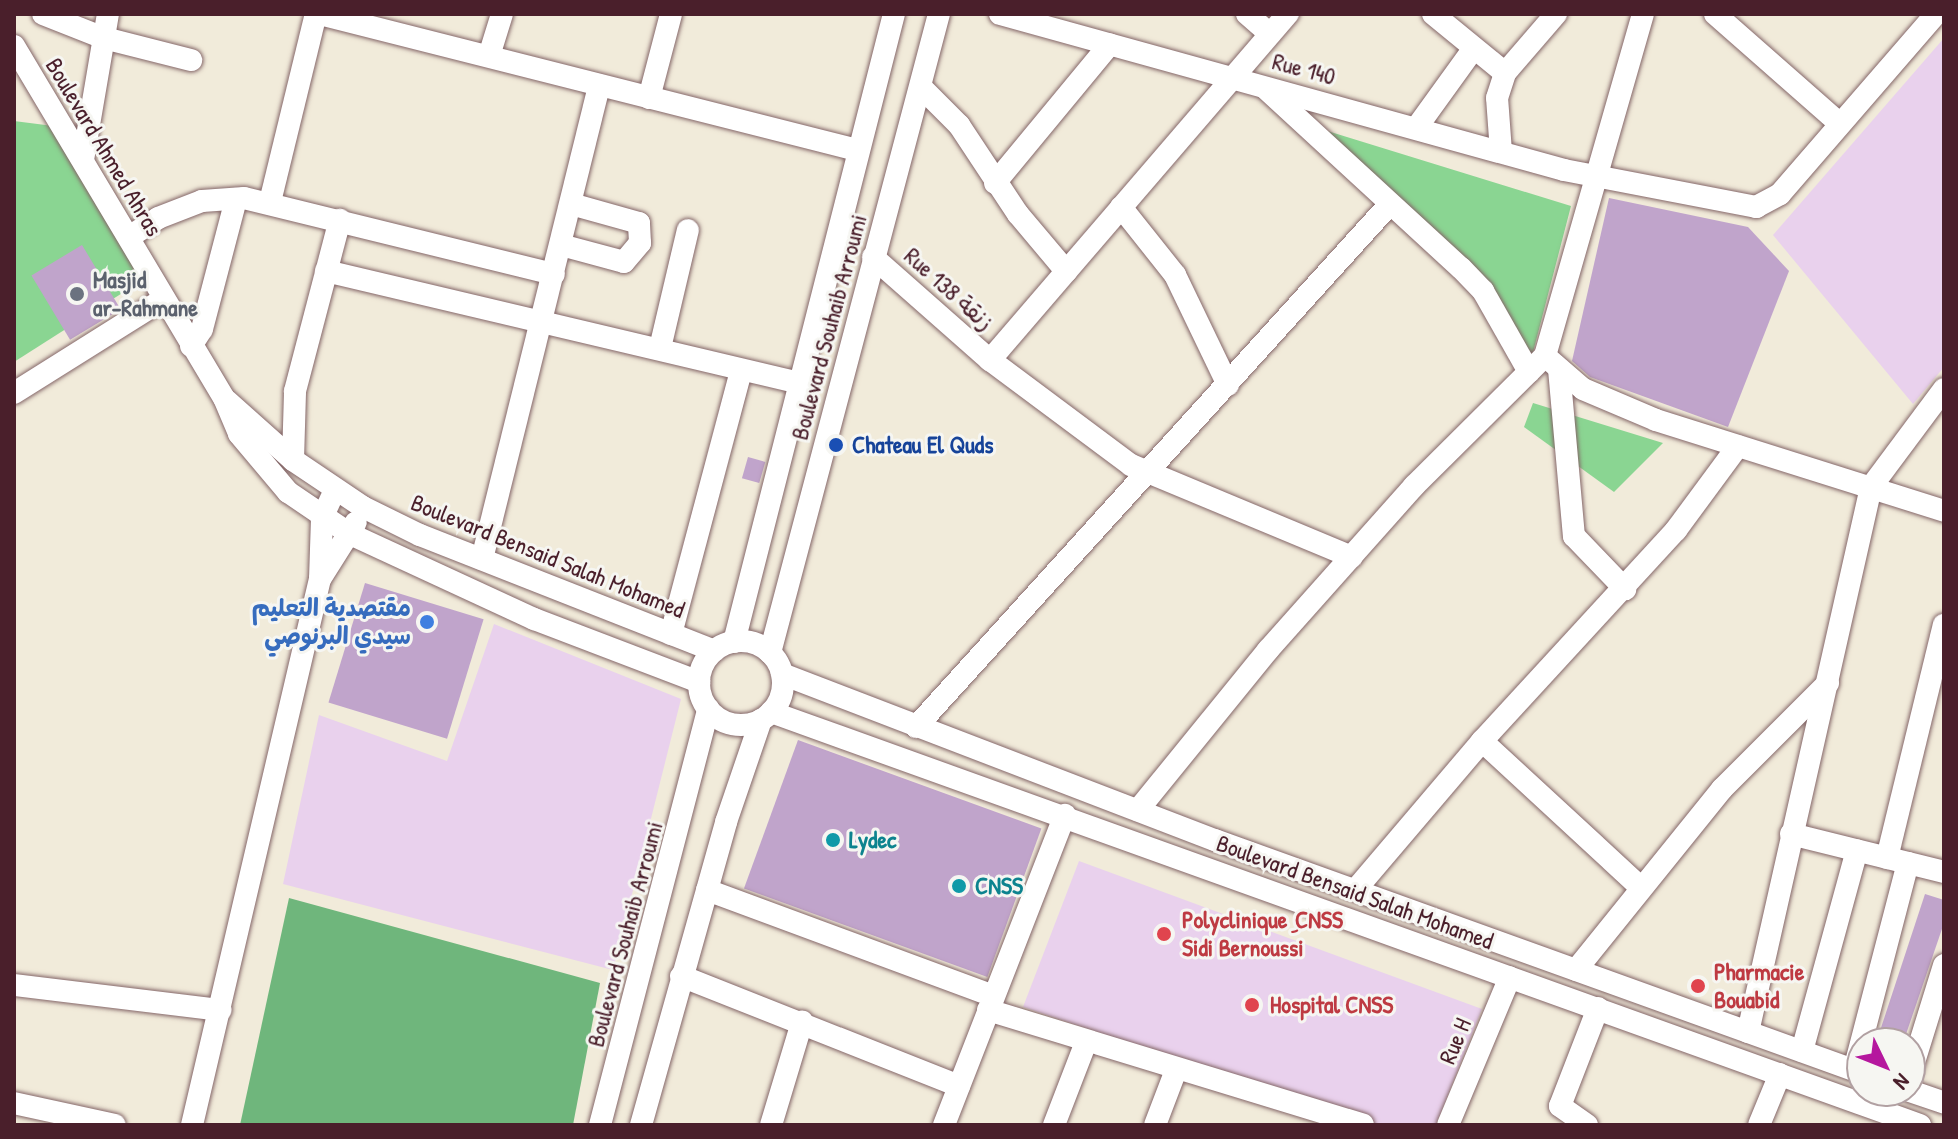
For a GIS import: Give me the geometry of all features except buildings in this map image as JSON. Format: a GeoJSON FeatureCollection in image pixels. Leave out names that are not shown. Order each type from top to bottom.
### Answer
{"type":"FeatureCollection","features":[{"type":"Feature","properties":{"kind":"street"},"geometry":{"type":"LineString","coordinates":[[43,14],[104,38],[191,60]]}},
{"type":"Feature","properties":{"kind":"street"},"geometry":{"type":"LineString","coordinates":[[83,160],[108,14]]}},
{"type":"Feature","properties":{"kind":"street"},"geometry":{"type":"LineString","coordinates":[[270,202],[318,14],[857,150]]}},
{"type":"Feature","properties":{"kind":"street"},"geometry":{"type":"LineString","coordinates":[[489,56],[502,14]]}},
{"type":"Feature","properties":{"kind":"street"},"geometry":{"type":"LineString","coordinates":[[649,98],[671,14]]}},
{"type":"Feature","properties":{"kind":"street","name":"Boulevard Souhaib Arroumi"},"geometry":{"type":"LineString","coordinates":[[724,646],[798,383],[894,14]]}},
{"type":"Feature","properties":{"kind":"street","name":"Boulevard Souhaib Arroumi"},"geometry":{"type":"LineString","coordinates":[[770,653],[939,14]]}},
{"type":"Feature","properties":{"kind":"street","name":"Rue 140"},"geometry":{"type":"LineString","coordinates":[[1000,14],[1594,177],[1764,206],[1839,123]]}},
{"type":"Feature","properties":{"kind":"street"},"geometry":{"type":"LineString","coordinates":[[1247,14],[1270,34]]}},
{"type":"Feature","properties":{"kind":"street"},"geometry":{"type":"LineString","coordinates":[[990,360],[1288,14]]}},
{"type":"Feature","properties":{"kind":"street"},"geometry":{"type":"LineString","coordinates":[[1433,14],[1505,73]]}},
{"type":"Feature","properties":{"kind":"street"},"geometry":{"type":"LineString","coordinates":[[1501,152],[1497,98],[1505,73],[1556,14]]}},
{"type":"Feature","properties":{"kind":"street"},"geometry":{"type":"LineString","coordinates":[[1625,589],[1574,536],[1544,366],[1636,23],[1659,14]]}},
{"type":"Feature","properties":{"kind":"street"},"geometry":{"type":"LineString","coordinates":[[1715,14],[1839,123],[1936,14]]}},
{"type":"Feature","properties":{"kind":"street"},"geometry":{"type":"LineString","coordinates":[[995,183],[1110,44]]}},
{"type":"Feature","properties":{"kind":"street","name":"Boulevard Ahmed Ahras"},"geometry":{"type":"LineString","coordinates":[[14,46],[224,398],[239,434],[261,465],[322,518],[350,534]]}},
{"type":"Feature","properties":{"kind":"street"},"geometry":{"type":"LineString","coordinates":[[1417,127],[1474,48]]}},
{"type":"Feature","properties":{"kind":"street"},"geometry":{"type":"LineString","coordinates":[[482,559],[599,85]]}},
{"type":"Feature","properties":{"kind":"street"},"geometry":{"type":"LineString","coordinates":[[1261,85],[1483,291],[1544,366],[1596,395],[1738,446],[1944,511]]}},
{"type":"Feature","properties":{"kind":"street"},"geometry":{"type":"LineString","coordinates":[[921,87],[959,125],[995,183],[1066,271]]}},
{"type":"Feature","properties":{"kind":"street"},"geometry":{"type":"LineString","coordinates":[[191,346],[202,329],[236,199]]}},
{"type":"Feature","properties":{"kind":"street"},"geometry":{"type":"LineString","coordinates":[[129,237],[158,218],[202,201],[236,199],[270,202],[554,274]]}},
{"type":"Feature","properties":{"kind":"street"},"geometry":{"type":"LineString","coordinates":[[561,245],[624,262],[640,243],[639,223],[571,204]]}},
{"type":"Feature","properties":{"kind":"street"},"geometry":{"type":"LineString","coordinates":[[916,727],[1148,475],[1388,206]]}},
{"type":"Feature","properties":{"kind":"street"},"geometry":{"type":"LineString","coordinates":[[1121,207],[1175,275],[1228,385]]}},
{"type":"Feature","properties":{"kind":"street"},"geometry":{"type":"LineString","coordinates":[[293,460],[295,391],[340,220]]}},
{"type":"Feature","properties":{"kind":"street"},"geometry":{"type":"LineString","coordinates":[[660,348],[688,230]]}},
{"type":"Feature","properties":{"kind":"street","name":"Rue 138 زنقة"},"geometry":{"type":"LineString","coordinates":[[873,257],[990,360],[1109,452],[1148,475],[1352,557]]}},
{"type":"Feature","properties":{"kind":"street"},"geometry":{"type":"LineString","coordinates":[[326,271],[543,320],[798,383]]}},
{"type":"Feature","properties":{"kind":"street"},"geometry":{"type":"LineString","coordinates":[[14,393],[164,299]]}},
{"type":"Feature","properties":{"kind":"street"},"geometry":{"type":"LineString","coordinates":[[1138,810],[1352,557],[1451,446],[1544,366]]}},
{"type":"Feature","properties":{"kind":"street"},"geometry":{"type":"LineString","coordinates":[[671,634],[741,370]]}},
{"type":"Feature","properties":{"kind":"street"},"geometry":{"type":"LineString","coordinates":[[1748,1032],[1871,487],[1944,389]]}},
{"type":"Feature","properties":{"kind":"street","name":"Boulevard Ahmed Ahras"},"geometry":{"type":"LineString","coordinates":[[224,398],[293,460],[363,507]]}},
{"type":"Feature","properties":{"kind":"street"},"geometry":{"type":"LineString","coordinates":[[1357,888],[1482,741],[1625,589],[1698,503],[1738,446]]}},
{"type":"Feature","properties":{"kind":"street"},"geometry":{"type":"LineString","coordinates":[[192,1125],[320,579],[322,518],[335,490]]}},
{"type":"Feature","properties":{"kind":"street"},"geometry":{"type":"LineString","coordinates":[[320,579],[350,534],[363,507]]}},
{"type":"Feature","properties":{"kind":"street","name":"Boulevard Bensaid Salah Mohamed"},"geometry":{"type":"LineString","coordinates":[[363,507],[482,559],[671,634],[724,646]]}},
{"type":"Feature","properties":{"kind":"street"},"geometry":{"type":"LineString","coordinates":[[350,534],[534,619],[699,682]]}},
{"type":"Feature","properties":{"kind":"street"},"geometry":{"type":"LineString","coordinates":[[1866,1027],[1944,625]]}},
{"type":"Feature","properties":{"kind":"street"},"geometry":{"type":"LineString","coordinates":[[641,1125],[707,890],[766,716],[781,694],[782,674],[770,653],[754,643],[724,646],[699,682]]}},
{"type":"Feature","properties":{"kind":"street","name":"Boulevard Bensaid Salah Mohamed"},"geometry":{"type":"LineString","coordinates":[[782,674],[1138,810],[1846,1068]]}},
{"type":"Feature","properties":{"kind":"street"},"geometry":{"type":"LineString","coordinates":[[699,682],[708,709],[732,724],[766,716]]}},
{"type":"Feature","properties":{"kind":"street"},"geometry":{"type":"LineString","coordinates":[[1576,970],[1640,887],[1768,738],[1829,682]]}},
{"type":"Feature","properties":{"kind":"street","name":"Boulevard Souhaib Arroumi"},"geometry":{"type":"LineString","coordinates":[[600,1125],[708,709]]}},
{"type":"Feature","properties":{"kind":"street","name":"Boulevard Bensaid Salah Mohamed"},"geometry":{"type":"LineString","coordinates":[[766,716],[1065,815],[1920,1125]]}},
{"type":"Feature","properties":{"kind":"street"},"geometry":{"type":"LineString","coordinates":[[1482,741],[1640,887]]}},
{"type":"Feature","properties":{"kind":"street"},"geometry":{"type":"LineString","coordinates":[[944,1125],[1065,815]]}},
{"type":"Feature","properties":{"kind":"street"},"geometry":{"type":"LineString","coordinates":[[1791,834],[1944,872]]}},
{"type":"Feature","properties":{"kind":"street"},"geometry":{"type":"LineString","coordinates":[[1802,1051],[1857,850]]}},
{"type":"Feature","properties":{"kind":"street"},"geometry":{"type":"LineString","coordinates":[[707,890],[1086,1042],[1352,1123]]}},
{"type":"Feature","properties":{"kind":"street"},"geometry":{"type":"LineString","coordinates":[[1925,1027],[1944,965]]}},
{"type":"Feature","properties":{"kind":"street"},"geometry":{"type":"LineString","coordinates":[[681,976],[959,1086]]}},
{"type":"Feature","properties":{"kind":"street","name":"Rue H"},"geometry":{"type":"LineString","coordinates":[[1448,1125],[1510,977]]}},
{"type":"Feature","properties":{"kind":"street"},"geometry":{"type":"LineString","coordinates":[[14,985],[220,1010]]}},
{"type":"Feature","properties":{"kind":"street"},"geometry":{"type":"LineString","coordinates":[[1587,1125],[1560,1106],[1598,1008]]}},
{"type":"Feature","properties":{"kind":"street"},"geometry":{"type":"LineString","coordinates":[[771,1125],[802,1022]]}},
{"type":"Feature","properties":{"kind":"street"},"geometry":{"type":"LineString","coordinates":[[1054,1125],[1086,1042]]}},
{"type":"Feature","properties":{"kind":"street"},"geometry":{"type":"LineString","coordinates":[[1155,1125],[1176,1070]]}},
{"type":"Feature","properties":{"kind":"street"},"geometry":{"type":"LineString","coordinates":[[1759,1125],[1780,1074]]}},
{"type":"Feature","properties":{"kind":"street"},"geometry":{"type":"LineString","coordinates":[[14,1103],[107,1124]]}},
{"type":"Feature","properties":{"kind":"shaded area"},"geometry":{"type":"Polygon","coordinates":[[[1944,38],[1944,367],[1913,404],[1773,235],[1944,38]]]}},
{"type":"Feature","properties":{"kind":"shaded area"},"geometry":{"type":"Polygon","coordinates":[[[494,624],[681,699],[613,970],[283,884],[319,715],[447,761],[494,624]]]}},
{"type":"Feature","properties":{"kind":"shaded area","name":"Polyclinique ِCNSS Sidi Bernoussi"},"geometry":{"type":"Polygon","coordinates":[[[1079,861],[1482,1009],[1436,1125],[1374,1125],[1023,1007],[1079,861]]]}},
{"type":"Feature","properties":{"kind":"green space"},"geometry":{"type":"Polygon","coordinates":[[[14,121],[61,127],[149,276],[14,362],[14,121]]]}},
{"type":"Feature","properties":{"kind":"green space"},"geometry":{"type":"Polygon","coordinates":[[[1308,125],[1571,206],[1531,360],[1488,285],[1308,125]]]}},
{"type":"Feature","properties":{"kind":"green space"},"geometry":{"type":"Polygon","coordinates":[[[1533,403],[1663,443],[1614,492],[1524,427],[1533,403]]]}},
{"type":"Feature","properties":{"kind":"green space"},"geometry":{"type":"Polygon","coordinates":[[[289,898],[600,983],[573,1125],[240,1125],[289,898]]]}},
{"type":"Feature","properties":{"kind":"place","name":"Masjid ar-Rahmane"},"geometry":{"type":"Point","coordinates":[77,294]}},
{"type":"Feature","properties":{"kind":"place","name":"Chateau El Quds"},"geometry":{"type":"Point","coordinates":[836,445]}},
{"type":"Feature","properties":{"kind":"place","name":"مقتصدية التعليم سيدي البرنوصي"},"geometry":{"type":"Point","coordinates":[427,622]}},
{"type":"Feature","properties":{"kind":"place","name":"Lydec"},"geometry":{"type":"Point","coordinates":[833,840]}},
{"type":"Feature","properties":{"kind":"place","name":"CNSS"},"geometry":{"type":"Point","coordinates":[959,886]}},
{"type":"Feature","properties":{"kind":"place","name":"Polyclinique ِCNSS Sidi Bernoussi"},"geometry":{"type":"Point","coordinates":[1164,934]}},
{"type":"Feature","properties":{"kind":"place","name":"Pharmacie Bouabid"},"geometry":{"type":"Point","coordinates":[1698,986]}},
{"type":"Feature","properties":{"kind":"place","name":"Hospital CNSS"},"geometry":{"type":"Point","coordinates":[1252,1005]}}]}
